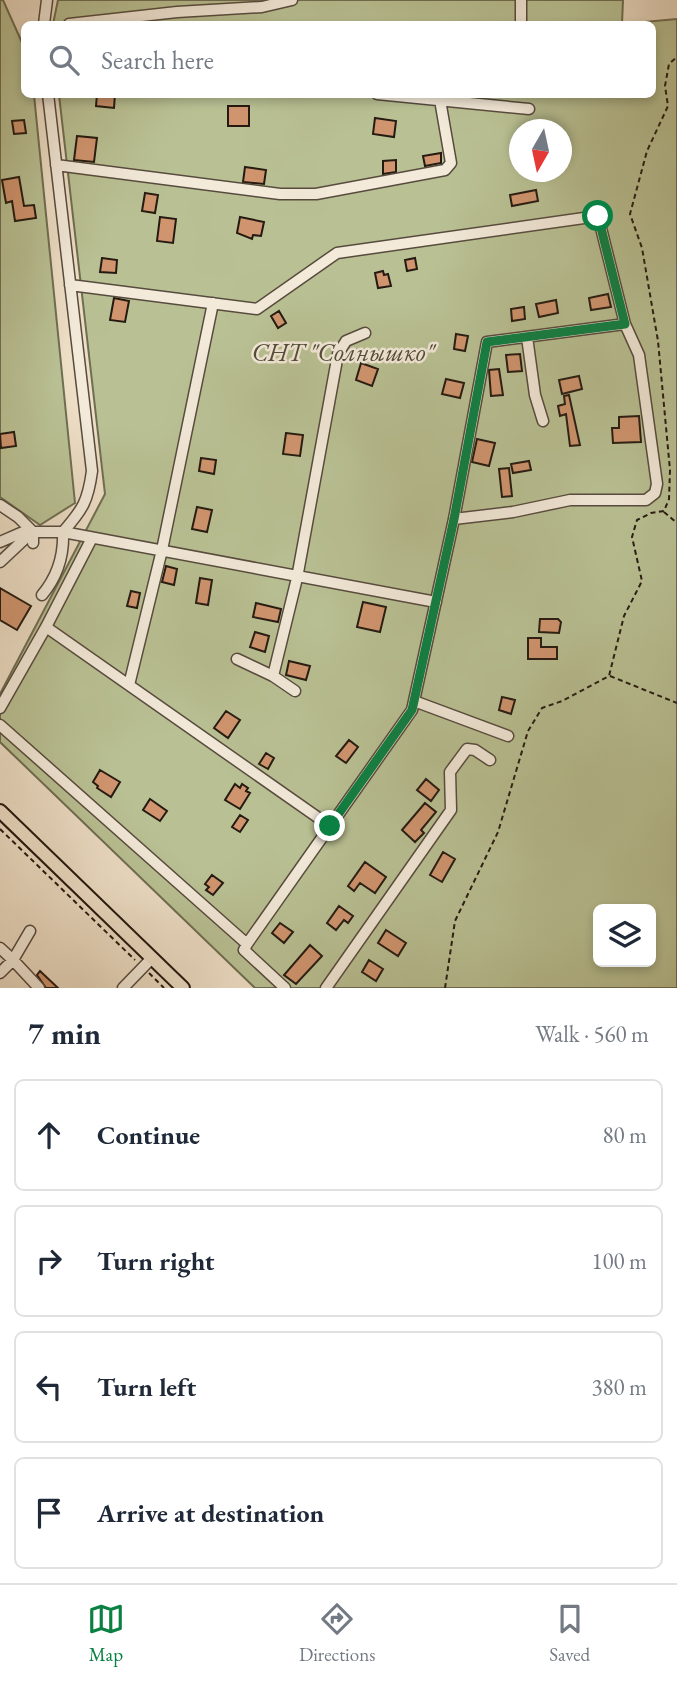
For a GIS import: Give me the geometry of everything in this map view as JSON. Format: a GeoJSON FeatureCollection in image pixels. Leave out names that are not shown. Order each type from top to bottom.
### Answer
{"type":"FeatureCollection","features":[{"type":"Feature","properties":{"kind":"main road"},"geometry":{"type":"LineString","coordinates":[[0,811],[147,962],[183,988]]}},
{"type":"Feature","properties":{"kind":"street"},"geometry":{"type":"LineString","coordinates":[[44,21],[47,0]]}},
{"type":"Feature","properties":{"kind":"street"},"geometry":{"type":"LineString","coordinates":[[96,21],[177,12],[262,7],[292,0]]}},
{"type":"Feature","properties":{"kind":"street"},"geometry":{"type":"LineString","coordinates":[[521,21],[522,0]]}},
{"type":"Feature","properties":{"kind":"street"},"geometry":{"type":"LineString","coordinates":[[42,595],[52,584],[64,553],[64,532],[82,510],[90,490],[92,471],[48,98]]}},
{"type":"Feature","properties":{"kind":"street"},"geometry":{"type":"LineString","coordinates":[[419,98],[524,108],[521,98]]}},
{"type":"Feature","properties":{"kind":"street"},"geometry":{"type":"LineString","coordinates":[[56,165],[280,194],[316,194],[446,170],[451,163],[440,100]]}},
{"type":"Feature","properties":{"kind":"street"},"geometry":{"type":"LineString","coordinates":[[70,285],[257,309],[337,253],[598,216],[625,324],[639,355],[657,484],[655,493],[646,500],[570,500],[513,512],[454,519]]}},
{"type":"Feature","properties":{"kind":"street"},"geometry":{"type":"LineString","coordinates":[[129,685],[162,550],[213,303]]}},
{"type":"Feature","properties":{"kind":"street"},"geometry":{"type":"LineString","coordinates":[[285,988],[244,950],[412,710],[454,519],[487,342],[625,324]]}},
{"type":"Feature","properties":{"kind":"street"},"geometry":{"type":"LineString","coordinates":[[273,676],[297,578],[338,354],[346,341],[365,333]]}},
{"type":"Feature","properties":{"kind":"street"},"geometry":{"type":"LineString","coordinates":[[527,337],[535,395],[543,421]]}},
{"type":"Feature","properties":{"kind":"street"},"geometry":{"type":"LineString","coordinates":[[0,505],[33,531],[33,543]]}},
{"type":"Feature","properties":{"kind":"street"},"geometry":{"type":"LineString","coordinates":[[0,562],[33,531]]}},
{"type":"Feature","properties":{"kind":"street"},"geometry":{"type":"LineString","coordinates":[[0,542],[8,536],[33,531],[64,532],[297,578],[436,602]]}},
{"type":"Feature","properties":{"kind":"street"},"geometry":{"type":"LineString","coordinates":[[0,708],[92,538]]}},
{"type":"Feature","properties":{"kind":"street"},"geometry":{"type":"LineString","coordinates":[[46,627],[330,826]]}},
{"type":"Feature","properties":{"kind":"street"},"geometry":{"type":"LineString","coordinates":[[237,659],[273,676],[295,691]]}},
{"type":"Feature","properties":{"kind":"street"},"geometry":{"type":"LineString","coordinates":[[414,701],[508,736]]}},
{"type":"Feature","properties":{"kind":"street"},"geometry":{"type":"LineString","coordinates":[[0,725],[247,944]]}},
{"type":"Feature","properties":{"kind":"street"},"geometry":{"type":"LineString","coordinates":[[326,988],[451,810],[450,772],[458,758],[467,749],[475,750],[490,760]]}},
{"type":"Feature","properties":{"kind":"street"},"geometry":{"type":"LineString","coordinates":[[0,974],[13,960],[30,931]]}},
{"type":"Feature","properties":{"kind":"street"},"geometry":{"type":"LineString","coordinates":[[0,948],[39,988]]}},
{"type":"Feature","properties":{"kind":"street"},"geometry":{"type":"LineString","coordinates":[[123,988],[147,962]]}},
{"type":"Feature","properties":{"kind":"path"},"geometry":{"type":"LineString","coordinates":[[664,511],[669,499],[670,470],[658,341],[642,248],[630,214],[647,151],[668,106],[664,86],[669,64],[677,57]]}},
{"type":"Feature","properties":{"kind":"path"},"geometry":{"type":"LineString","coordinates":[[664,511],[677,523]]}},
{"type":"Feature","properties":{"kind":"path"},"geometry":{"type":"LineString","coordinates":[[444,988],[455,921],[498,832],[528,731],[542,708],[562,701],[609,676],[624,616],[642,581],[632,537],[637,520],[651,513],[664,511]]}},
{"type":"Feature","properties":{"kind":"path"},"geometry":{"type":"LineString","coordinates":[[609,676],[677,703]]}},
{"type":"Feature","properties":{"kind":"path"},"geometry":{"type":"LineString","coordinates":[[0,829],[147,962],[164,988]]}},
{"type":"Feature","properties":{"kind":"green space"},"geometry":{"type":"Polygon","coordinates":[[[0,0],[3,0],[21,40],[21,98],[34,98],[75,503],[40,525],[0,497],[0,0]]]}},
{"type":"Feature","properties":{"kind":"green space"},"geometry":{"type":"Polygon","coordinates":[[[58,0],[623,0],[622,21],[54,21],[58,0]]]}},
{"type":"Feature","properties":{"kind":"green space","name":"СНТ \"Солнышко\""},"geometry":{"type":"Polygon","coordinates":[[[677,19],[677,988],[255,988],[0,742],[0,694],[105,494],[59,98],[656,98],[655,21],[677,19]]]}},
{"type":"Feature","properties":{"kind":"building"},"geometry":{"type":"Polygon","coordinates":[[[97,98],[115,98],[114,108],[96,106],[97,98]]]}},
{"type":"Feature","properties":{"kind":"building"},"geometry":{"type":"Polygon","coordinates":[[[228,106],[249,106],[249,126],[228,126],[228,106]]]}},
{"type":"Feature","properties":{"kind":"building"},"geometry":{"type":"Polygon","coordinates":[[[375,118],[396,121],[394,137],[373,134],[375,118]]]}},
{"type":"Feature","properties":{"kind":"building"},"geometry":{"type":"Polygon","coordinates":[[[24,120],[26,133],[14,134],[12,121],[24,120]]]}},
{"type":"Feature","properties":{"kind":"building"},"geometry":{"type":"Polygon","coordinates":[[[77,136],[97,138],[94,162],[74,160],[77,136]]]}},
{"type":"Feature","properties":{"kind":"building"},"geometry":{"type":"Polygon","coordinates":[[[441,153],[441,163],[425,166],[423,156],[441,153]]]}},
{"type":"Feature","properties":{"kind":"building"},"geometry":{"type":"Polygon","coordinates":[[[396,160],[396,172],[383,174],[383,161],[396,160]]]}},
{"type":"Feature","properties":{"kind":"building"},"geometry":{"type":"Polygon","coordinates":[[[245,167],[266,170],[264,184],[243,182],[245,167]]]}},
{"type":"Feature","properties":{"kind":"building"},"geometry":{"type":"Polygon","coordinates":[[[19,177],[24,206],[34,205],[36,218],[15,221],[12,201],[6,203],[2,180],[19,177]]]}},
{"type":"Feature","properties":{"kind":"building"},"geometry":{"type":"Polygon","coordinates":[[[536,190],[538,201],[512,206],[510,195],[536,190]]]}},
{"type":"Feature","properties":{"kind":"building"},"geometry":{"type":"Polygon","coordinates":[[[145,193],[158,195],[155,213],[142,211],[145,193]]]}},
{"type":"Feature","properties":{"kind":"building"},"geometry":{"type":"Polygon","coordinates":[[[160,217],[176,219],[173,243],[157,241],[160,217]]]}},
{"type":"Feature","properties":{"kind":"building"},"geometry":{"type":"Polygon","coordinates":[[[240,217],[264,222],[261,236],[253,235],[252,239],[237,233],[240,217]]]}},
{"type":"Feature","properties":{"kind":"building"},"geometry":{"type":"Polygon","coordinates":[[[102,258],[117,260],[116,273],[100,272],[102,258]]]}},
{"type":"Feature","properties":{"kind":"building"},"geometry":{"type":"Polygon","coordinates":[[[415,258],[417,269],[407,271],[405,260],[415,258]]]}},
{"type":"Feature","properties":{"kind":"building"},"geometry":{"type":"Polygon","coordinates":[[[383,271],[384,275],[388,274],[391,286],[378,288],[375,273],[383,271]]]}},
{"type":"Feature","properties":{"kind":"building"},"geometry":{"type":"Polygon","coordinates":[[[608,294],[611,307],[591,310],[589,298],[608,294]]]}},
{"type":"Feature","properties":{"kind":"building"},"geometry":{"type":"Polygon","coordinates":[[[114,298],[129,301],[125,322],[110,320],[114,298]]]}},
{"type":"Feature","properties":{"kind":"building"},"geometry":{"type":"Polygon","coordinates":[[[556,300],[558,313],[539,317],[536,304],[556,300]]]}},
{"type":"Feature","properties":{"kind":"building"},"geometry":{"type":"Polygon","coordinates":[[[524,307],[525,319],[512,321],[511,309],[524,307]]]}},
{"type":"Feature","properties":{"kind":"building"},"geometry":{"type":"Polygon","coordinates":[[[279,311],[286,323],[278,328],[271,316],[279,311]]]}},
{"type":"Feature","properties":{"kind":"building"},"geometry":{"type":"Polygon","coordinates":[[[456,334],[468,336],[465,351],[454,349],[456,334]]]}},
{"type":"Feature","properties":{"kind":"building"},"geometry":{"type":"Polygon","coordinates":[[[520,354],[522,371],[508,372],[506,355],[520,354]]]}},
{"type":"Feature","properties":{"kind":"building"},"geometry":{"type":"Polygon","coordinates":[[[361,363],[378,369],[372,386],[356,380],[361,363]]]}},
{"type":"Feature","properties":{"kind":"building"},"geometry":{"type":"Polygon","coordinates":[[[499,369],[503,395],[491,396],[489,370],[499,369]]]}},
{"type":"Feature","properties":{"kind":"building"},"geometry":{"type":"Polygon","coordinates":[[[579,376],[582,389],[562,394],[559,380],[579,376]]]}},
{"type":"Feature","properties":{"kind":"building"},"geometry":{"type":"Polygon","coordinates":[[[446,379],[464,383],[460,398],[442,394],[446,379]]]}},
{"type":"Feature","properties":{"kind":"building"},"geometry":{"type":"Polygon","coordinates":[[[569,395],[580,445],[570,446],[566,414],[560,416],[558,406],[565,404],[564,396],[569,395]]]}},
{"type":"Feature","properties":{"kind":"building"},"geometry":{"type":"Polygon","coordinates":[[[639,416],[641,442],[613,443],[612,428],[619,428],[619,417],[639,416]]]}},
{"type":"Feature","properties":{"kind":"building"},"geometry":{"type":"Polygon","coordinates":[[[14,432],[16,446],[1,448],[0,434],[14,432]]]}},
{"type":"Feature","properties":{"kind":"building"},"geometry":{"type":"Polygon","coordinates":[[[286,433],[303,435],[300,456],[283,454],[286,433]]]}},
{"type":"Feature","properties":{"kind":"building"},"geometry":{"type":"Polygon","coordinates":[[[477,439],[495,443],[489,466],[472,462],[477,439]]]}},
{"type":"Feature","properties":{"kind":"building"},"geometry":{"type":"Polygon","coordinates":[[[201,458],[216,460],[214,474],[199,471],[201,458]]]}},
{"type":"Feature","properties":{"kind":"building"},"geometry":{"type":"Polygon","coordinates":[[[529,461],[531,470],[513,473],[511,464],[529,461]]]}},
{"type":"Feature","properties":{"kind":"building"},"geometry":{"type":"Polygon","coordinates":[[[509,468],[512,496],[502,497],[499,469],[509,468]]]}},
{"type":"Feature","properties":{"kind":"building"},"geometry":{"type":"Polygon","coordinates":[[[197,507],[212,510],[207,532],[192,529],[197,507]]]}},
{"type":"Feature","properties":{"kind":"building"},"geometry":{"type":"Polygon","coordinates":[[[166,566],[177,569],[174,585],[162,582],[166,566]]]}},
{"type":"Feature","properties":{"kind":"building"},"geometry":{"type":"Polygon","coordinates":[[[200,578],[212,580],[208,605],[196,603],[200,578]]]}},
{"type":"Feature","properties":{"kind":"building"},"geometry":{"type":"Polygon","coordinates":[[[0,588],[31,606],[17,630],[0,620],[0,588]]]}},
{"type":"Feature","properties":{"kind":"building"},"geometry":{"type":"Polygon","coordinates":[[[131,591],[140,593],[137,608],[127,606],[131,591]]]}},
{"type":"Feature","properties":{"kind":"building"},"geometry":{"type":"Polygon","coordinates":[[[363,602],[386,607],[380,632],[357,627],[363,602]]]}},
{"type":"Feature","properties":{"kind":"building"},"geometry":{"type":"Polygon","coordinates":[[[256,603],[281,609],[278,622],[253,617],[256,603]]]}},
{"type":"Feature","properties":{"kind":"building"},"geometry":{"type":"Polygon","coordinates":[[[540,619],[558,619],[561,622],[559,633],[539,632],[540,619]]]}},
{"type":"Feature","properties":{"kind":"building"},"geometry":{"type":"Polygon","coordinates":[[[255,632],[269,636],[265,652],[250,647],[255,632]]]}},
{"type":"Feature","properties":{"kind":"building"},"geometry":{"type":"Polygon","coordinates":[[[528,638],[541,638],[541,647],[557,647],[557,659],[528,659],[528,638]]]}},
{"type":"Feature","properties":{"kind":"building"},"geometry":{"type":"Polygon","coordinates":[[[289,661],[310,666],[306,680],[286,675],[289,661]]]}},
{"type":"Feature","properties":{"kind":"building"},"geometry":{"type":"Polygon","coordinates":[[[502,697],[515,700],[511,714],[499,710],[502,697]]]}},
{"type":"Feature","properties":{"kind":"building"},"geometry":{"type":"Polygon","coordinates":[[[226,711],[240,720],[228,738],[214,728],[226,711]]]}},
{"type":"Feature","properties":{"kind":"building"},"geometry":{"type":"Polygon","coordinates":[[[349,740],[358,747],[346,763],[336,756],[349,740]]]}},
{"type":"Feature","properties":{"kind":"building"},"geometry":{"type":"Polygon","coordinates":[[[266,753],[274,758],[268,769],[259,764],[266,753]]]}},
{"type":"Feature","properties":{"kind":"building"},"geometry":{"type":"Polygon","coordinates":[[[100,770],[120,782],[111,797],[93,782],[100,770]]]}},
{"type":"Feature","properties":{"kind":"building"},"geometry":{"type":"Polygon","coordinates":[[[426,779],[439,790],[431,801],[417,790],[426,779]]]}},
{"type":"Feature","properties":{"kind":"building"},"geometry":{"type":"Polygon","coordinates":[[[235,784],[240,788],[242,784],[250,793],[240,809],[225,800],[235,784]]]}},
{"type":"Feature","properties":{"kind":"building"},"geometry":{"type":"Polygon","coordinates":[[[150,799],[167,811],[160,821],[143,810],[150,799]]]}},
{"type":"Feature","properties":{"kind":"building"},"geometry":{"type":"Polygon","coordinates":[[[425,803],[436,812],[421,830],[424,833],[415,842],[402,830],[425,803]]]}},
{"type":"Feature","properties":{"kind":"building"},"geometry":{"type":"Polygon","coordinates":[[[240,815],[248,820],[240,832],[232,827],[240,815]]]}},
{"type":"Feature","properties":{"kind":"building"},"geometry":{"type":"Polygon","coordinates":[[[443,852],[455,859],[442,882],[430,875],[443,852]]]}},
{"type":"Feature","properties":{"kind":"building"},"geometry":{"type":"Polygon","coordinates":[[[365,862],[386,877],[375,893],[360,883],[354,891],[348,886],[365,862]]]}},
{"type":"Feature","properties":{"kind":"building"},"geometry":{"type":"Polygon","coordinates":[[[212,875],[223,883],[213,895],[206,890],[209,887],[205,884],[212,875]]]}},
{"type":"Feature","properties":{"kind":"building"},"geometry":{"type":"Polygon","coordinates":[[[339,906],[353,916],[348,923],[344,920],[336,930],[327,923],[339,906]]]}},
{"type":"Feature","properties":{"kind":"building"},"geometry":{"type":"Polygon","coordinates":[[[280,923],[293,932],[284,943],[272,933],[280,923]]]}},
{"type":"Feature","properties":{"kind":"building"},"geometry":{"type":"Polygon","coordinates":[[[386,930],[406,943],[398,956],[378,943],[386,930]]]}},
{"type":"Feature","properties":{"kind":"building"},"geometry":{"type":"Polygon","coordinates":[[[310,945],[322,956],[296,984],[284,975],[310,945]]]}},
{"type":"Feature","properties":{"kind":"building"},"geometry":{"type":"Polygon","coordinates":[[[369,960],[383,969],[376,981],[362,972],[369,960]]]}},
{"type":"Feature","properties":{"kind":"building"},"geometry":{"type":"Polygon","coordinates":[[[40,971],[58,988],[46,988],[37,975],[40,971]]]}},
{"type":"Feature","properties":{"kind":"route"},"geometry":{"type":"LineString","coordinates":[[330,826],[412,710],[454,519],[487,342],[625,324],[598,216]]}}]}
